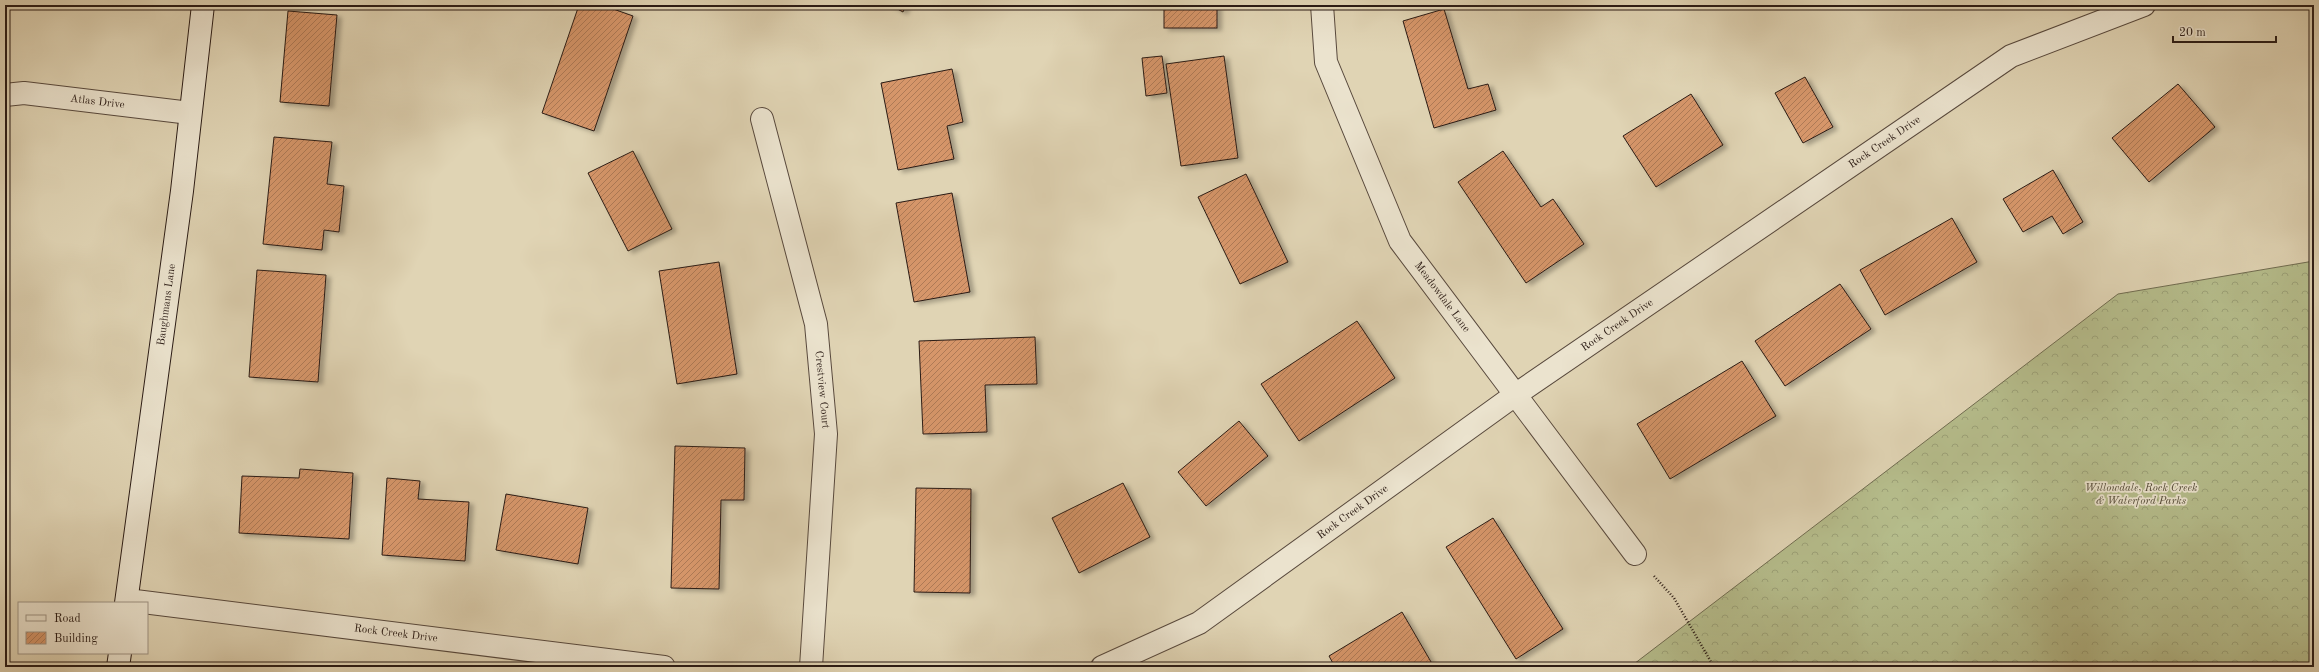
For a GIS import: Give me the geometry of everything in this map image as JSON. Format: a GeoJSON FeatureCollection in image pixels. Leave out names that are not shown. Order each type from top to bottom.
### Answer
{"type":"FeatureCollection","features":[{"type":"Feature","properties":{"kind":"street","name":"Baughmans Lane"},"geometry":{"type":"LineString","coordinates":[[127,601],[181,199],[203,5]]}},
{"type":"Feature","properties":{"kind":"street","name":"Meadowdale Lane"},"geometry":{"type":"LineString","coordinates":[[1322,5],[1326,62],[1400,241],[1635,554]]}},
{"type":"Feature","properties":{"kind":"street","name":"Rock Creek Drive"},"geometry":{"type":"LineString","coordinates":[[1102,667],[1198,623],[1515,395],[2011,56],[2144,5]]}},
{"type":"Feature","properties":{"kind":"street","name":"Atlas Drive"},"geometry":{"type":"LineString","coordinates":[[5,95],[24,93],[190,113]]}},
{"type":"Feature","properties":{"kind":"street","name":"Crestview Court"},"geometry":{"type":"LineString","coordinates":[[762,119],[816,324],[826,434],[811,667]]}},
{"type":"Feature","properties":{"kind":"street","name":"Rock Creek Drive"},"geometry":{"type":"LineString","coordinates":[[148,604],[664,667]]}},
{"type":"Feature","properties":{"kind":"street"},"geometry":{"type":"LineString","coordinates":[[118,667],[120,654]]}},
{"type":"Feature","properties":{"kind":"path"},"geometry":{"type":"LineString","coordinates":[[1635,554],[1674,598],[1714,667]]}},
{"type":"Feature","properties":{"kind":"green space","name":"Willowdale, Rock Creek & Waterford Parks"},"geometry":{"type":"Polygon","coordinates":[[[2314,261],[2314,667],[1630,667],[2118,294],[2314,261]]]}},
{"type":"Feature","properties":{"kind":"building"},"geometry":{"type":"Polygon","coordinates":[[[579,5],[602,5],[633,16],[594,131],[542,113],[579,5]]]}},
{"type":"Feature","properties":{"kind":"building"},"geometry":{"type":"Polygon","coordinates":[[[890,5],[906,5],[903,12],[890,5]]]}},
{"type":"Feature","properties":{"kind":"building"},"geometry":{"type":"Polygon","coordinates":[[[1164,5],[1217,5],[1217,28],[1164,28],[1164,5]]]}},
{"type":"Feature","properties":{"kind":"building"},"geometry":{"type":"Polygon","coordinates":[[[1444,9],[1468,89],[1488,84],[1496,110],[1434,128],[1403,21],[1444,9]]]}},
{"type":"Feature","properties":{"kind":"building"},"geometry":{"type":"Polygon","coordinates":[[[288,11],[337,15],[329,106],[280,102],[288,11]]]}},
{"type":"Feature","properties":{"kind":"building"},"geometry":{"type":"Polygon","coordinates":[[[1162,56],[1167,93],[1146,96],[1142,58],[1162,56]]]}},
{"type":"Feature","properties":{"kind":"building"},"geometry":{"type":"Polygon","coordinates":[[[1224,56],[1238,158],[1181,166],[1166,64],[1224,56]]]}},
{"type":"Feature","properties":{"kind":"building"},"geometry":{"type":"Polygon","coordinates":[[[952,69],[963,122],[947,126],[954,159],[898,170],[881,83],[952,69]]]}},
{"type":"Feature","properties":{"kind":"building"},"geometry":{"type":"Polygon","coordinates":[[[1805,77],[1833,127],[1803,143],[1775,93],[1805,77]]]}},
{"type":"Feature","properties":{"kind":"building"},"geometry":{"type":"Polygon","coordinates":[[[2178,84],[2215,127],[2149,182],[2112,138],[2178,84]]]}},
{"type":"Feature","properties":{"kind":"building"},"geometry":{"type":"Polygon","coordinates":[[[1691,94],[1723,145],[1656,187],[1623,136],[1691,94]]]}},
{"type":"Feature","properties":{"kind":"building"},"geometry":{"type":"Polygon","coordinates":[[[274,137],[332,142],[327,184],[344,186],[339,232],[324,230],[322,250],[263,244],[274,137]]]}},
{"type":"Feature","properties":{"kind":"building"},"geometry":{"type":"Polygon","coordinates":[[[633,151],[672,229],[628,251],[588,173],[633,151]]]}},
{"type":"Feature","properties":{"kind":"building"},"geometry":{"type":"Polygon","coordinates":[[[1503,151],[1541,207],[1553,199],[1584,244],[1526,283],[1458,182],[1503,151]]]}},
{"type":"Feature","properties":{"kind":"building"},"geometry":{"type":"Polygon","coordinates":[[[2053,170],[2083,222],[2063,234],[2052,216],[2023,232],[2003,199],[2053,170]]]}},
{"type":"Feature","properties":{"kind":"building"},"geometry":{"type":"Polygon","coordinates":[[[1246,174],[1288,262],[1240,284],[1198,197],[1246,174]]]}},
{"type":"Feature","properties":{"kind":"building"},"geometry":{"type":"Polygon","coordinates":[[[952,193],[970,292],[914,302],[896,203],[952,193]]]}},
{"type":"Feature","properties":{"kind":"building"},"geometry":{"type":"Polygon","coordinates":[[[1952,218],[1977,262],[1885,315],[1860,270],[1952,218]]]}},
{"type":"Feature","properties":{"kind":"building"},"geometry":{"type":"Polygon","coordinates":[[[719,262],[737,374],[677,384],[659,271],[719,262]]]}},
{"type":"Feature","properties":{"kind":"building"},"geometry":{"type":"Polygon","coordinates":[[[257,270],[326,275],[318,382],[249,377],[257,270]]]}},
{"type":"Feature","properties":{"kind":"building"},"geometry":{"type":"Polygon","coordinates":[[[1840,284],[1871,329],[1785,386],[1755,341],[1840,284]]]}},
{"type":"Feature","properties":{"kind":"building"},"geometry":{"type":"Polygon","coordinates":[[[1357,321],[1395,378],[1299,441],[1261,384],[1357,321]]]}},
{"type":"Feature","properties":{"kind":"building"},"geometry":{"type":"Polygon","coordinates":[[[1035,337],[1037,384],[985,385],[987,432],[923,434],[919,341],[1035,337]]]}},
{"type":"Feature","properties":{"kind":"building"},"geometry":{"type":"Polygon","coordinates":[[[1742,361],[1776,416],[1670,479],[1637,424],[1742,361]]]}},
{"type":"Feature","properties":{"kind":"building"},"geometry":{"type":"Polygon","coordinates":[[[1239,421],[1268,456],[1206,506],[1178,472],[1239,421]]]}},
{"type":"Feature","properties":{"kind":"building"},"geometry":{"type":"Polygon","coordinates":[[[675,446],[745,448],[744,500],[721,500],[719,589],[671,588],[675,446]]]}},
{"type":"Feature","properties":{"kind":"building"},"geometry":{"type":"Polygon","coordinates":[[[300,469],[353,473],[349,539],[239,533],[242,476],[299,478],[300,469]]]}},
{"type":"Feature","properties":{"kind":"building"},"geometry":{"type":"Polygon","coordinates":[[[387,478],[420,481],[418,499],[469,502],[465,561],[382,555],[387,478]]]}},
{"type":"Feature","properties":{"kind":"building"},"geometry":{"type":"Polygon","coordinates":[[[1123,483],[1150,537],[1079,573],[1052,518],[1123,483]]]}},
{"type":"Feature","properties":{"kind":"building"},"geometry":{"type":"Polygon","coordinates":[[[916,488],[971,489],[970,593],[914,592],[916,488]]]}},
{"type":"Feature","properties":{"kind":"building"},"geometry":{"type":"Polygon","coordinates":[[[506,494],[588,508],[578,564],[496,550],[506,494]]]}},
{"type":"Feature","properties":{"kind":"building"},"geometry":{"type":"Polygon","coordinates":[[[1493,518],[1563,629],[1516,659],[1446,547],[1493,518]]]}},
{"type":"Feature","properties":{"kind":"building"},"geometry":{"type":"Polygon","coordinates":[[[1402,612],[1434,667],[1335,667],[1329,656],[1402,612]]]}}]}
